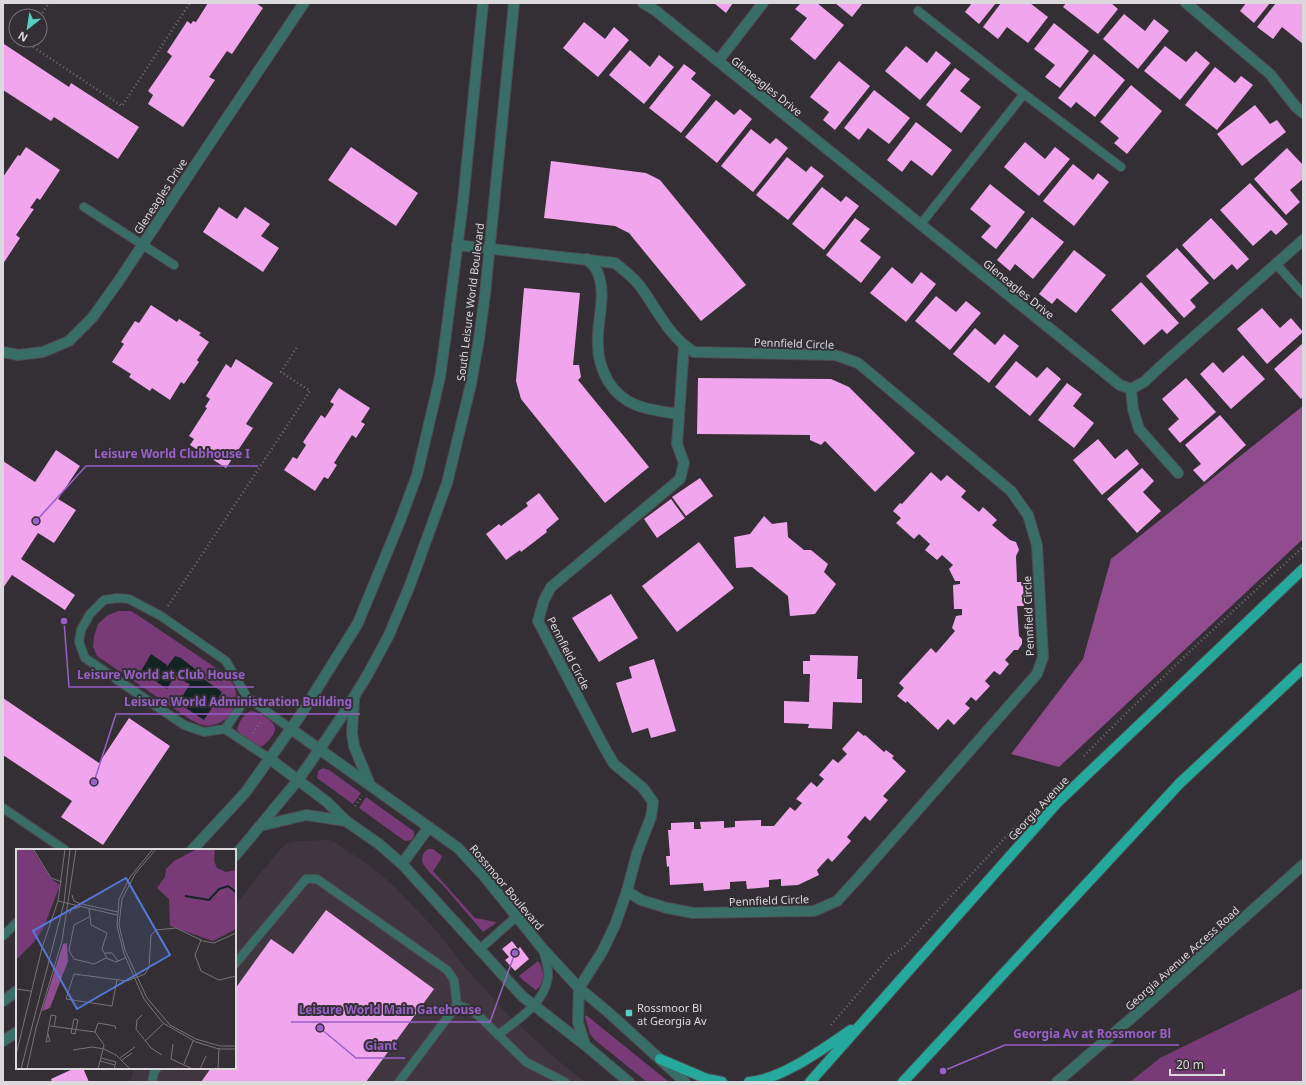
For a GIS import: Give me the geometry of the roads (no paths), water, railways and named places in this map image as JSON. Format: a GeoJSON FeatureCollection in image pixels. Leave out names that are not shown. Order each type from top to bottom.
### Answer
{"type":"FeatureCollection","features":[{"type":"Feature","properties":{"kind":"main road","name":"Georgia Avenue"},"geometry":{"type":"LineString","coordinates":[[810,1082],[1057,803],[1303,569]]}},
{"type":"Feature","properties":{"kind":"main road"},"geometry":{"type":"LineString","coordinates":[[903,1082],[1180,783],[1303,668]]}},
{"type":"Feature","properties":{"kind":"main road"},"geometry":{"type":"LineString","coordinates":[[749,1082],[770,1077],[784,1071],[861,1024]]}},
{"type":"Feature","properties":{"kind":"main road"},"geometry":{"type":"LineString","coordinates":[[660,1059],[707,1079],[722,1082]]}},
{"type":"Feature","properties":{"kind":"street","name":"South Leisure World Boulevard"},"geometry":{"type":"LineString","coordinates":[[193,849],[245,793],[270,760],[358,623],[400,521],[417,475],[440,377],[457,245],[483,3]]}},
{"type":"Feature","properties":{"kind":"street","name":"South Leisure World Boulevard"},"geometry":{"type":"LineString","coordinates":[[236,855],[298,780],[368,674],[392,629],[410,585],[447,483],[471,384],[479,339],[514,3]]}},
{"type":"Feature","properties":{"kind":"street","name":"Gleneagles Drive"},"geometry":{"type":"LineString","coordinates":[[643,3],[656,11],[1102,372],[1120,385],[1131,389]]}},
{"type":"Feature","properties":{"kind":"street","name":"Gleneagles Drive"},"geometry":{"type":"LineString","coordinates":[[718,61],[763,3]]}},
{"type":"Feature","properties":{"kind":"street"},"geometry":{"type":"LineString","coordinates":[[1186,3],[1270,74],[1296,107],[1303,113]]}},
{"type":"Feature","properties":{"kind":"street","name":"Gleneagles Drive"},"geometry":{"type":"LineString","coordinates":[[3,352],[18,355],[43,352],[69,341],[92,318],[118,282],[301,4]]}},
{"type":"Feature","properties":{"kind":"street"},"geometry":{"type":"LineString","coordinates":[[1178,473],[1139,429],[1133,409],[1131,389],[1144,382],[1303,240]]}},
{"type":"Feature","properties":{"kind":"street","name":"Pennfield Circle"},"geometry":{"type":"LineString","coordinates":[[457,245],[615,263],[628,273],[639,286],[675,338],[694,352],[835,356],[858,363],[1010,491],[1028,515],[1037,545],[1043,657],[1037,674],[837,901],[814,911],[693,913],[668,908],[641,900],[627,891]]}},
{"type":"Feature","properties":{"kind":"street"},"geometry":{"type":"LineString","coordinates":[[586,259],[596,269],[602,286],[598,345],[602,369],[612,387],[626,400],[642,408],[679,414]]}},
{"type":"Feature","properties":{"kind":"street","name":"Pennfield Circle"},"geometry":{"type":"LineString","coordinates":[[579,988],[602,952],[615,925],[627,891],[637,853],[651,816],[653,802],[643,788],[614,764],[538,621],[544,600],[551,587],[680,479],[684,463],[677,444],[684,346]]}},
{"type":"Feature","properties":{"kind":"street"},"geometry":{"type":"LineString","coordinates":[[354,697],[352,733],[354,746],[370,785]]}},
{"type":"Feature","properties":{"kind":"street","name":"Rossmoor Boulevard"},"geometry":{"type":"LineString","coordinates":[[291,729],[458,848],[484,876],[542,948],[579,988],[608,1012],[685,1082]]}},
{"type":"Feature","properties":{"kind":"street"},"geometry":{"type":"LineString","coordinates":[[270,760],[327,802],[346,821],[380,844],[402,864],[522,996],[585,1045],[629,1082]]}},
{"type":"Feature","properties":{"kind":"street"},"geometry":{"type":"LineString","coordinates":[[260,826],[306,815],[346,821]]}},
{"type":"Feature","properties":{"kind":"street"},"geometry":{"type":"LineString","coordinates":[[402,864],[429,827]]}},
{"type":"Feature","properties":{"kind":"street","name":"Georgia Avenue Access Road"},"geometry":{"type":"LineString","coordinates":[[1057,1082],[1135,1016],[1303,865]]}},
{"type":"Feature","properties":{"kind":"street"},"geometry":{"type":"LineString","coordinates":[[579,988],[578,1022],[585,1045]]}},
{"type":"Feature","properties":{"kind":"street"},"geometry":{"type":"LineString","coordinates":[[3,1001],[16,992]]}},
{"type":"Feature","properties":{"kind":"street"},"geometry":{"type":"LineString","coordinates":[[3,1041],[16,1033]]}},
{"type":"Feature","properties":{"kind":"lane"},"geometry":{"type":"LineString","coordinates":[[918,11],[1120,167]]}},
{"type":"Feature","properties":{"kind":"lane"},"geometry":{"type":"LineString","coordinates":[[920,225],[1024,94]]}},
{"type":"Feature","properties":{"kind":"lane"},"geometry":{"type":"LineString","coordinates":[[84,207],[174,265]]}},
{"type":"Feature","properties":{"kind":"lane"},"geometry":{"type":"LineString","coordinates":[[1276,264],[1303,294]]}},
{"type":"Feature","properties":{"kind":"lane"},"geometry":{"type":"LineString","coordinates":[[270,760],[225,729],[204,732],[184,725],[85,658],[79,642],[81,630],[90,614],[104,600],[117,598],[129,599],[161,616],[226,661],[247,697],[291,729]]}},
{"type":"Feature","properties":{"kind":"lane"},"geometry":{"type":"LineString","coordinates":[[225,729],[247,697]]}},
{"type":"Feature","properties":{"kind":"lane"},"geometry":{"type":"LineString","coordinates":[[3,808],[64,849]]}},
{"type":"Feature","properties":{"kind":"lane"},"geometry":{"type":"LineString","coordinates":[[236,963],[306,879],[317,879],[446,970],[454,980],[457,1005],[399,1082]]}},
{"type":"Feature","properties":{"kind":"lane"},"geometry":{"type":"LineString","coordinates":[[480,949],[517,916]]}},
{"type":"Feature","properties":{"kind":"lane"},"geometry":{"type":"LineString","coordinates":[[3,936],[16,923]]}},
{"type":"Feature","properties":{"kind":"lane"},"geometry":{"type":"LineString","coordinates":[[498,1035],[533,1006],[542,994],[549,976],[542,948]]}},
{"type":"Feature","properties":{"kind":"lane"},"geometry":{"type":"LineString","coordinates":[[457,1005],[480,1017],[526,1062],[564,1082]]}},
{"type":"Feature","properties":{"kind":"lane"},"geometry":{"type":"LineString","coordinates":[[152,1082],[154,1072],[156,1069]]}},
{"type":"Feature","properties":{"kind":"place","name":"Leisure World Clubhouse I"},"geometry":{"type":"Point","coordinates":[36,521]}},
{"type":"Feature","properties":{"kind":"place","name":"Leisure World at Club House"},"geometry":{"type":"Point","coordinates":[64,621]}},
{"type":"Feature","properties":{"kind":"place","name":"Leisure World Administration Building"},"geometry":{"type":"Point","coordinates":[94,782]}},
{"type":"Feature","properties":{"kind":"place","name":"Leisure World Main Gatehouse"},"geometry":{"type":"Point","coordinates":[515,953]}},
{"type":"Feature","properties":{"kind":"place","name":"Rossmoor Bl at Georgia Av"},"geometry":{"type":"Point","coordinates":[629,1013]}},
{"type":"Feature","properties":{"kind":"place","name":"Giant"},"geometry":{"type":"Point","coordinates":[320,1028]}},
{"type":"Feature","properties":{"kind":"place","name":"Georgia Av at Rossmoor Bl"},"geometry":{"type":"Point","coordinates":[943,1071]}}]}
